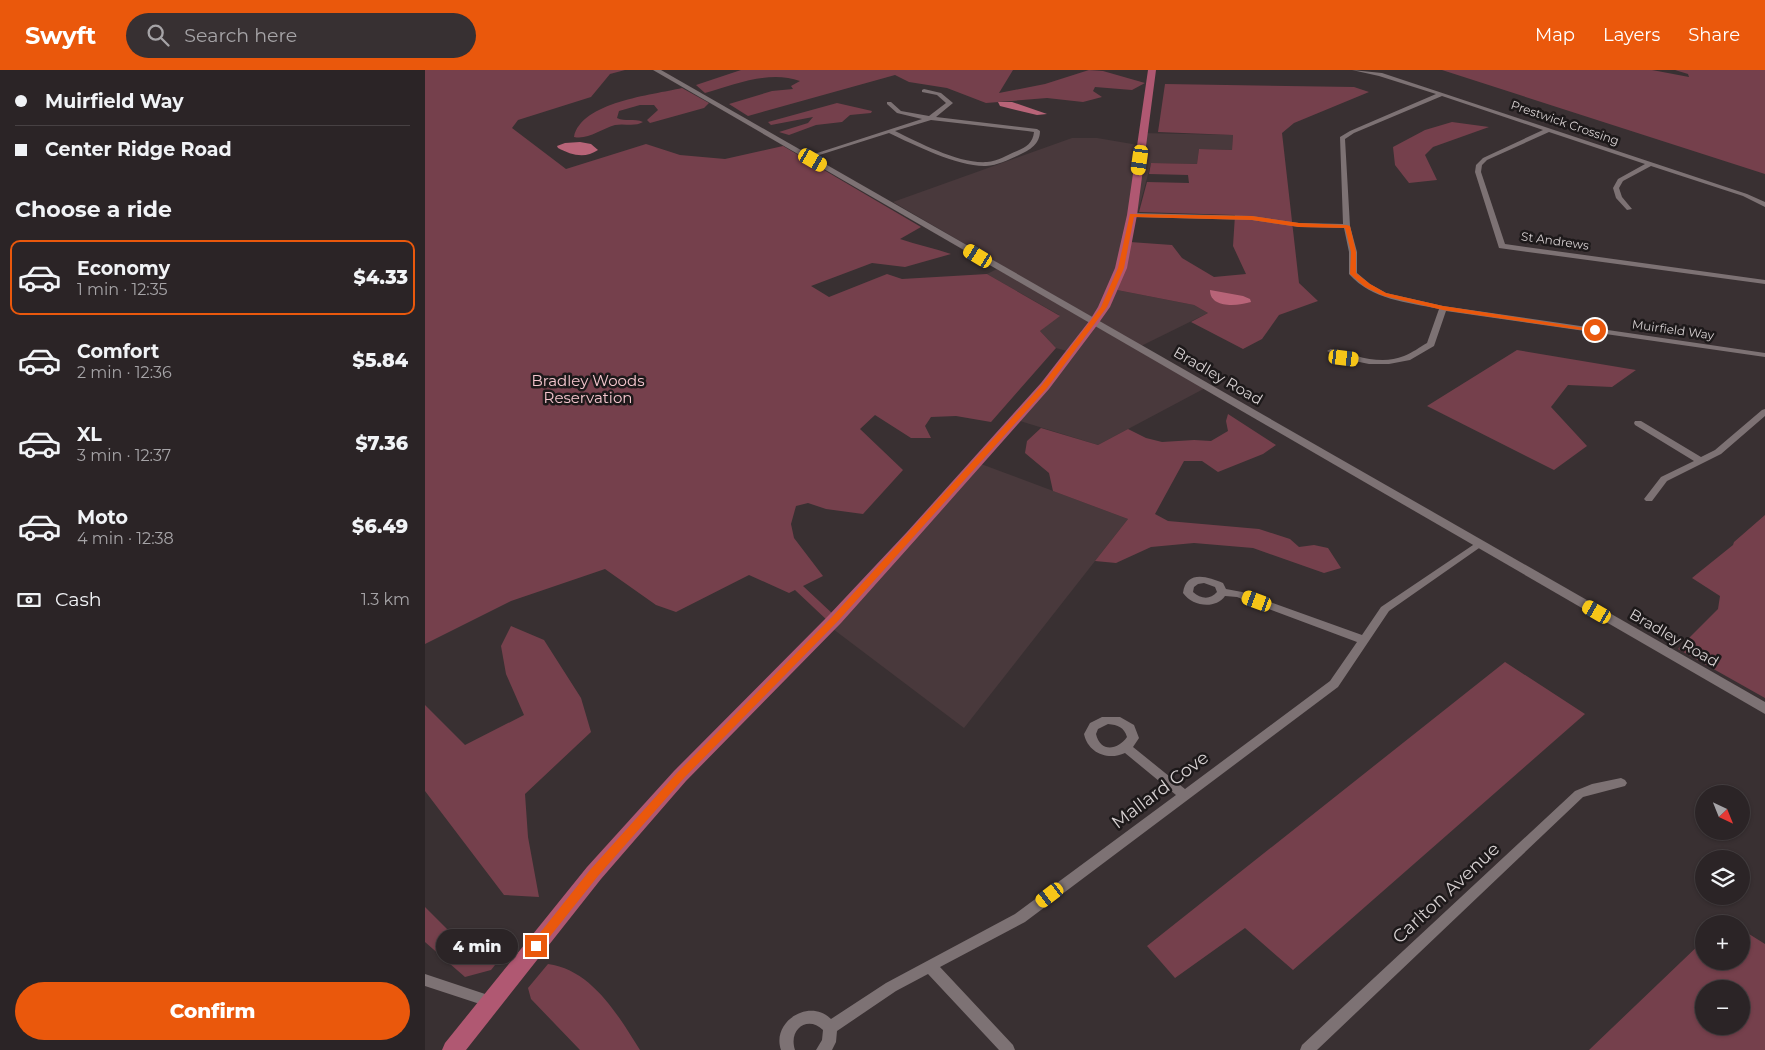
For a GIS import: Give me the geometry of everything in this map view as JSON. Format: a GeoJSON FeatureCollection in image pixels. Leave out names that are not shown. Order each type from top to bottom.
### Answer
{"type":"FeatureCollection","features":[{"type":"Feature","properties":{"kind":"main road"},"geometry":{"type":"LineString","coordinates":[[453,1050],[594,873],[680,776],[828,626],[909,539],[1045,386],[1094,322],[1104,307],[1121,268],[1132,215],[1152,70]]}},
{"type":"Feature","properties":{"kind":"street","name":"Bradley Road"},"geometry":{"type":"LineString","coordinates":[[656,70],[1765,709]]}},
{"type":"Feature","properties":{"kind":"street","name":"Prestwick Crossing"},"geometry":{"type":"LineString","coordinates":[[1355,70],[1380,74],[1442,94],[1745,195],[1765,205]]}},
{"type":"Feature","properties":{"kind":"street"},"geometry":{"type":"LineString","coordinates":[[811,158],[930,118],[950,103],[939,94],[924,91]]}},
{"type":"Feature","properties":{"kind":"street","name":"Muirfield Way"},"geometry":{"type":"LineString","coordinates":[[1442,94],[1342,138],[1347,226],[1353,252],[1353,274],[1367,286],[1384,295],[1443,308],[1765,355]]}},
{"type":"Feature","properties":{"kind":"street"},"geometry":{"type":"LineString","coordinates":[[889,103],[899,112],[930,118],[1033,130],[1037,131],[1037,137],[1033,143],[1021,152],[995,163],[980,164],[935,151],[891,132]]}},
{"type":"Feature","properties":{"kind":"street","name":"St Andrews"},"geometry":{"type":"LineString","coordinates":[[1548,130],[1485,159],[1479,165],[1478,172],[1502,246],[1765,282]]}},
{"type":"Feature","properties":{"kind":"street"},"geometry":{"type":"LineString","coordinates":[[1629,209],[1619,198],[1616,188],[1620,180],[1650,164]]}},
{"type":"Feature","properties":{"kind":"street"},"geometry":{"type":"LineString","coordinates":[[1132,215],[1252,218],[1299,225],[1347,226]]}},
{"type":"Feature","properties":{"kind":"street"},"geometry":{"type":"LineString","coordinates":[[1331,351],[1344,358],[1377,361],[1406,358],[1431,344],[1443,308]]}},
{"type":"Feature","properties":{"kind":"street"},"geometry":{"type":"LineString","coordinates":[[1649,498],[1664,479],[1718,452],[1765,412]]}},
{"type":"Feature","properties":{"kind":"street"},"geometry":{"type":"LineString","coordinates":[[1639,423],[1699,460]]}},
{"type":"Feature","properties":{"kind":"street","name":"Mallard Cove"},"geometry":{"type":"LineString","coordinates":[[830,1028],[891,987],[1020,918],[1335,684],[1385,609],[1479,544]]}},
{"type":"Feature","properties":{"kind":"street"},"geometry":{"type":"LineString","coordinates":[[1222,592],[1239,594],[1364,640]]}},
{"type":"Feature","properties":{"kind":"street"},"geometry":{"type":"LineString","coordinates":[[1127,748],[1185,795]]}},
{"type":"Feature","properties":{"kind":"street","name":"Carlton Avenue"},"geometry":{"type":"LineString","coordinates":[[1307,1050],[1579,794],[1592,789],[1621,783]]}},
{"type":"Feature","properties":{"kind":"street"},"geometry":{"type":"LineString","coordinates":[[930,966],[1008,1050]]}},
{"type":"Feature","properties":{"kind":"street"},"geometry":{"type":"LineString","coordinates":[[425,980],[491,1002]]}},
{"type":"Feature","properties":{"kind":"street"},"geometry":{"type":"LineString","coordinates":[[788,1050],[785,1040],[790,1028],[801,1019],[808,1017],[821,1019],[830,1028],[829,1042],[823,1050]]}},
{"type":"Feature","properties":{"kind":"shaded area"},"geometry":{"type":"Polygon","coordinates":[[[998,102],[1012,102],[1047,114],[1037,115],[1000,106],[998,102]]]}},
{"type":"Feature","properties":{"kind":"shaded area"},"geometry":{"type":"Polygon","coordinates":[[[1140,133],[1233,135],[1232,150],[1199,149],[1197,164],[1151,163],[1117,290],[1194,305],[1208,313],[1141,346],[1209,386],[1098,445],[1020,421],[1074,353],[1056,348],[1040,331],[1059,315],[987,274],[1003,266],[893,202],[1072,138],[1097,138],[1138,145],[1140,133]]]}},
{"type":"Feature","properties":{"kind":"shaded area"},"geometry":{"type":"Polygon","coordinates":[[[580,142],[591,144],[598,150],[593,153],[578,155],[557,146],[565,143],[580,142]]]}},
{"type":"Feature","properties":{"kind":"shaded area"},"geometry":{"type":"Polygon","coordinates":[[[1210,290],[1243,296],[1250,299],[1251,302],[1226,305],[1215,300],[1211,296],[1210,290]]]}},
{"type":"Feature","properties":{"kind":"shaded area"},"geometry":{"type":"Polygon","coordinates":[[[981,464],[1128,519],[964,728],[833,629],[981,464]]]}},
{"type":"Feature","properties":{"kind":"green space","name":"Bradley Woods Reservation"},"geometry":{"type":"Polygon","coordinates":[[[425,70],[625,70],[610,74],[591,97],[518,120],[512,128],[566,169],[646,144],[680,155],[725,159],[783,146],[921,227],[900,239],[951,254],[905,267],[872,263],[811,286],[829,297],[887,274],[902,279],[987,274],[1060,316],[1040,331],[1056,348],[991,422],[956,416],[931,417],[925,426],[931,438],[911,438],[875,415],[860,429],[903,470],[863,514],[826,509],[808,503],[796,506],[791,524],[794,538],[823,576],[803,586],[835,616],[829,622],[795,590],[789,593],[749,575],[676,612],[656,605],[605,569],[511,601],[425,644],[425,70]]]}},
{"type":"Feature","properties":{"kind":"green space"},"geometry":{"type":"Polygon","coordinates":[[[741,70],[1013,70],[999,93],[1045,84],[1089,70],[1103,71],[1145,83],[1132,90],[1095,87],[1093,91],[1102,97],[1083,102],[1047,98],[986,103],[947,88],[909,82],[895,75],[748,116],[729,104],[772,91],[793,89],[791,86],[800,81],[777,77],[753,79],[705,93],[696,85],[741,70]]]}},
{"type":"Feature","properties":{"kind":"green space"},"geometry":{"type":"Polygon","coordinates":[[[1442,70],[1652,70],[1689,77],[1688,74],[1675,70],[1765,70],[1765,174],[1442,70]]]}},
{"type":"Feature","properties":{"kind":"green space"},"geometry":{"type":"Polygon","coordinates":[[[1165,84],[1354,87],[1369,92],[1294,123],[1282,133],[1299,283],[1318,301],[1279,315],[1262,339],[1243,349],[1191,322],[1208,313],[1194,305],[1117,290],[1130,242],[1172,245],[1182,258],[1214,277],[1246,274],[1233,246],[1235,215],[1139,212],[1147,182],[1189,183],[1188,175],[1149,174],[1151,163],[1197,164],[1199,149],[1232,150],[1233,135],[1158,132],[1165,84]]]}},
{"type":"Feature","properties":{"kind":"green space"},"geometry":{"type":"Polygon","coordinates":[[[682,88],[709,103],[704,108],[650,123],[647,120],[658,110],[654,105],[640,105],[619,111],[617,118],[643,122],[615,125],[589,136],[574,137],[579,125],[603,108],[636,97],[682,88]]]}},
{"type":"Feature","properties":{"kind":"green space"},"geometry":{"type":"Polygon","coordinates":[[[837,103],[872,111],[871,113],[850,115],[842,122],[816,125],[789,135],[779,132],[808,123],[813,117],[771,125],[768,122],[837,103]]]}},
{"type":"Feature","properties":{"kind":"green space"},"geometry":{"type":"Polygon","coordinates":[[[1452,122],[1489,127],[1433,147],[1425,155],[1437,180],[1409,183],[1395,165],[1393,147],[1425,130],[1452,122]]]}},
{"type":"Feature","properties":{"kind":"green space"},"geometry":{"type":"Polygon","coordinates":[[[1517,350],[1636,370],[1612,387],[1568,385],[1551,407],[1587,446],[1554,470],[1427,406],[1517,350]]]}},
{"type":"Feature","properties":{"kind":"green space"},"geometry":{"type":"Polygon","coordinates":[[[1228,414],[1276,445],[1263,454],[1218,472],[1202,461],[1184,461],[1155,514],[1168,521],[1259,529],[1290,539],[1299,547],[1314,545],[1328,548],[1341,568],[1324,573],[1253,548],[1194,543],[1151,547],[1116,563],[1095,561],[1128,519],[1053,491],[1049,473],[1025,453],[1027,441],[1041,428],[1098,445],[1128,429],[1146,438],[1162,442],[1211,441],[1228,431],[1226,421],[1228,414]]]}},
{"type":"Feature","properties":{"kind":"green space"},"geometry":{"type":"Polygon","coordinates":[[[1765,515],[1765,698],[1678,649],[1718,609],[1720,596],[1692,578],[1733,545],[1734,542],[1765,515]]]}},
{"type":"Feature","properties":{"kind":"green space"},"geometry":{"type":"Polygon","coordinates":[[[511,626],[544,640],[581,698],[591,732],[525,794],[528,837],[539,897],[504,895],[425,791],[425,705],[465,745],[524,715],[506,674],[501,646],[511,626]]]}},
{"type":"Feature","properties":{"kind":"green space"},"geometry":{"type":"Polygon","coordinates":[[[1505,662],[1585,714],[1293,970],[1245,928],[1175,978],[1147,946],[1505,662]]]}},
{"type":"Feature","properties":{"kind":"green space"},"geometry":{"type":"Polygon","coordinates":[[[425,907],[453,935],[504,942],[507,950],[491,970],[465,977],[425,942],[425,907]]]}},
{"type":"Feature","properties":{"kind":"green space"},"geometry":{"type":"Polygon","coordinates":[[[1750,935],[1765,944],[1765,1050],[1589,1050],[1695,949],[1695,970],[1750,970],[1750,935]]]}},
{"type":"Feature","properties":{"kind":"green space"},"geometry":{"type":"Polygon","coordinates":[[[548,964],[564,968],[578,975],[591,985],[613,1009],[640,1050],[580,1050],[531,999],[528,988],[548,964]]]}},
{"type":"Feature","properties":{"kind":"route"},"geometry":{"type":"LineString","coordinates":[[536,946],[594,873],[680,776],[835,619],[1045,386],[1104,307],[1121,268],[1132,215],[1252,218],[1299,225],[1347,226],[1353,252],[1353,274],[1367,286],[1384,295],[1443,308],[1595,330]]}}]}
